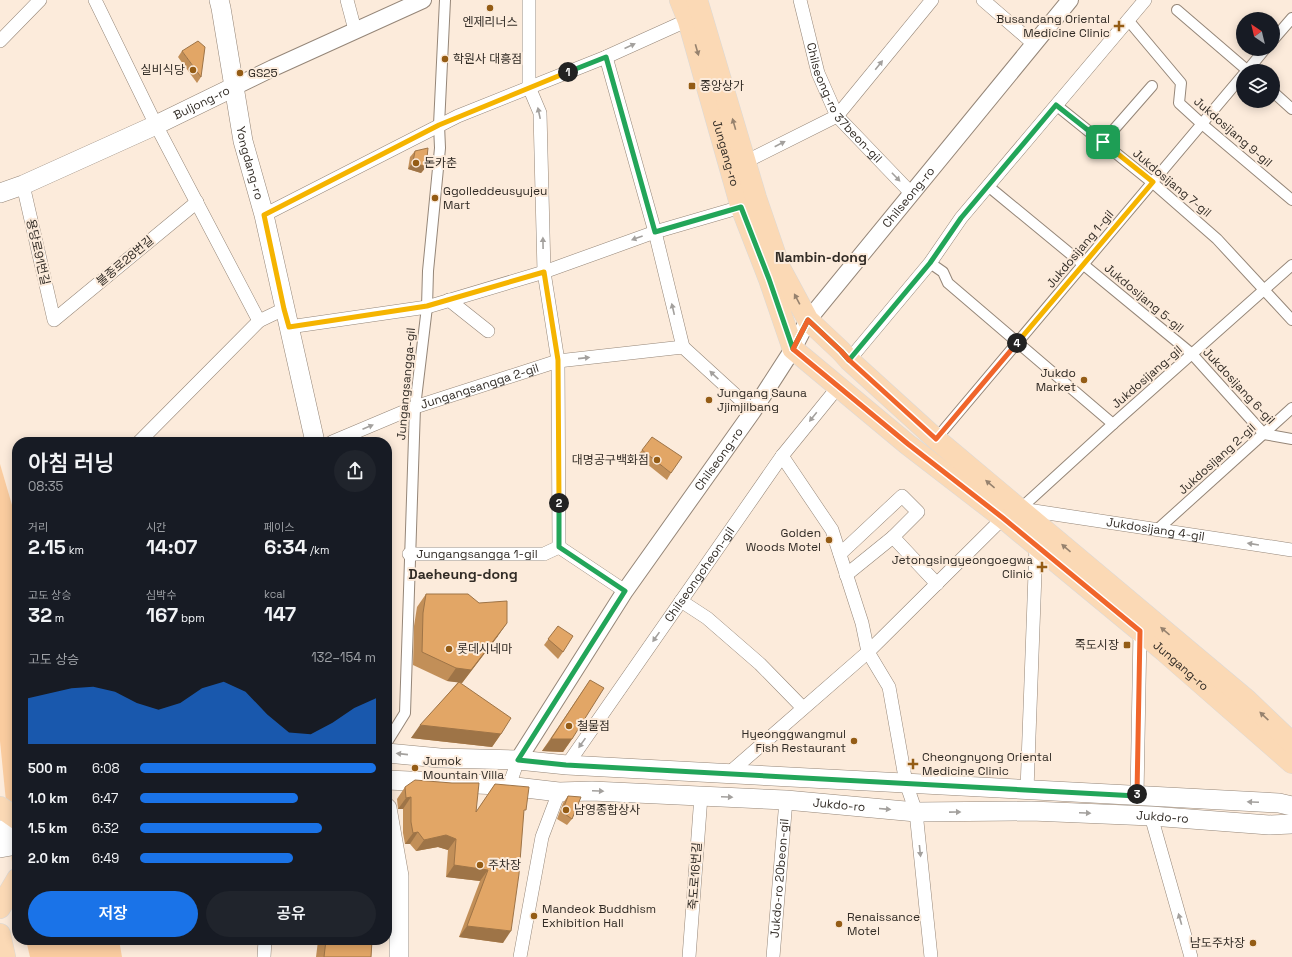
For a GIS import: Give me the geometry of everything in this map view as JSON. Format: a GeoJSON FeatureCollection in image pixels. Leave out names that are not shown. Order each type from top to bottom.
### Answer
{"type":"FeatureCollection","features":[{"type":"Feature","properties":{"kind":"main road","name":"Yongdang-ro"},"geometry":{"type":"LineString","coordinates":[[219,0],[243,141],[264,215],[314,437]]}},
{"type":"Feature","properties":{"kind":"main road","name":"Jungang-ro"},"geometry":{"type":"LineString","coordinates":[[680,0],[688,20],[741,207],[769,279],[793,349],[908,444],[1012,513],[1246,700],[1292,743]]}},
{"type":"Feature","properties":{"kind":"main road","name":"Jungang-ro"},"geometry":{"type":"LineString","coordinates":[[697,0],[756,198],[780,268],[808,320],[849,360],[936,439],[1012,513],[1036,546],[1140,631],[1292,763]]}},
{"type":"Feature","properties":{"kind":"main road","name":"Buljong-ro"},"geometry":{"type":"LineString","coordinates":[[0,193],[23,185],[234,88]]}},
{"type":"Feature","properties":{"kind":"main road","name":"Jukdo-ro"},"geometry":{"type":"LineString","coordinates":[[392,753],[440,758],[518,760],[566,765],[1279,803],[1292,806]]}},
{"type":"Feature","properties":{"kind":"main road","name":"Jukdo-ro"},"geometry":{"type":"LineString","coordinates":[[392,780],[508,786],[559,792],[592,791],[786,800],[916,812],[1031,811],[1151,816],[1288,828]]}},
{"type":"Feature","properties":{"kind":"main road"},"geometry":{"type":"LineString","coordinates":[[0,807],[12,815]]}},
{"type":"Feature","properties":{"kind":"main road"},"geometry":{"type":"LineString","coordinates":[[0,830],[12,830]]}},
{"type":"Feature","properties":{"kind":"main road"},"geometry":{"type":"LineString","coordinates":[[392,836],[399,876],[399,957]]}},
{"type":"Feature","properties":{"kind":"main road"},"geometry":{"type":"LineString","coordinates":[[0,848],[12,846]]}},
{"type":"Feature","properties":{"kind":"main road"},"geometry":{"type":"LineString","coordinates":[[0,908],[12,888]]}},
{"type":"Feature","properties":{"kind":"main road"},"geometry":{"type":"LineString","coordinates":[[0,934],[5,957]]}},
{"type":"Feature","properties":{"kind":"street"},"geometry":{"type":"LineString","coordinates":[[0,41],[40,0]]}},
{"type":"Feature","properties":{"kind":"street"},"geometry":{"type":"LineString","coordinates":[[94,0],[156,125],[259,321]]}},
{"type":"Feature","properties":{"kind":"street"},"geometry":{"type":"LineString","coordinates":[[347,0],[355,30]]}},
{"type":"Feature","properties":{"kind":"street","name":"Jungangsangga-gil"},"geometry":{"type":"LineString","coordinates":[[392,734],[405,713],[415,407],[427,306],[428,271],[440,148],[439,125],[445,0]]}},
{"type":"Feature","properties":{"kind":"street"},"geometry":{"type":"LineString","coordinates":[[529,0],[529,87],[540,113],[544,272],[558,360],[559,547],[625,591]]}},
{"type":"Feature","properties":{"kind":"street","name":"Chilseong-ro 37beon-gil"},"geometry":{"type":"LineString","coordinates":[[800,0],[818,73],[837,116],[911,193]]}},
{"type":"Feature","properties":{"kind":"street"},"geometry":{"type":"LineString","coordinates":[[745,162],[837,116],[932,0]]}},
{"type":"Feature","properties":{"kind":"street"},"geometry":{"type":"LineString","coordinates":[[983,0],[1034,44]]}},
{"type":"Feature","properties":{"kind":"street","name":"Chilseong-ro"},"geometry":{"type":"LineString","coordinates":[[518,760],[625,591],[753,411],[793,349],[808,320],[1070,0]]}},
{"type":"Feature","properties":{"kind":"street"},"geometry":{"type":"LineString","coordinates":[[849,360],[930,263],[961,218],[1145,0]]}},
{"type":"Feature","properties":{"kind":"street","name":"Buljong-ro"},"geometry":{"type":"LineString","coordinates":[[234,88],[273,68],[417,1]]}},
{"type":"Feature","properties":{"kind":"street"},"geometry":{"type":"LineString","coordinates":[[1177,10],[1237,64]]}},
{"type":"Feature","properties":{"kind":"street"},"geometry":{"type":"LineString","coordinates":[[1280,32],[1292,18]]}},
{"type":"Feature","properties":{"kind":"street"},"geometry":{"type":"LineString","coordinates":[[264,215],[439,125],[529,87],[606,57],[688,20]]}},
{"type":"Feature","properties":{"kind":"street","name":"Jukdosijang 9-gil"},"geometry":{"type":"LineString","coordinates":[[1128,20],[1182,83],[1179,102],[1202,124],[1292,200]]}},
{"type":"Feature","properties":{"kind":"street","name":"Jukdosijang 1-gil"},"geometry":{"type":"LineString","coordinates":[[1253,64],[1259,56]]}},
{"type":"Feature","properties":{"kind":"street"},"geometry":{"type":"LineString","coordinates":[[606,57],[655,232],[682,346],[753,411]]}},
{"type":"Feature","properties":{"kind":"street","name":"Jukdosijang 1-gil"},"geometry":{"type":"LineString","coordinates":[[936,439],[1236,84]]}},
{"type":"Feature","properties":{"kind":"street"},"geometry":{"type":"LineString","coordinates":[[1103,142],[1152,86]]}},
{"type":"Feature","properties":{"kind":"street"},"geometry":{"type":"LineString","coordinates":[[1280,98],[1292,109]]}},
{"type":"Feature","properties":{"kind":"street","name":"Jukdosijang 7-gil"},"geometry":{"type":"LineString","coordinates":[[1056,105],[1153,182],[1217,239],[1292,320]]}},
{"type":"Feature","properties":{"kind":"street","name":"용당로91번길"},"geometry":{"type":"LineString","coordinates":[[23,185],[54,320]]}},
{"type":"Feature","properties":{"kind":"street","name":"Jukdosijang 5-gil"},"geometry":{"type":"LineString","coordinates":[[988,186],[1192,354]]}},
{"type":"Feature","properties":{"kind":"street","name":"불종로28번길"},"geometry":{"type":"LineString","coordinates":[[54,320],[197,202]]}},
{"type":"Feature","properties":{"kind":"street"},"geometry":{"type":"LineString","coordinates":[[289,327],[427,306],[544,272],[655,232],[741,207]]}},
{"type":"Feature","properties":{"kind":"street"},"geometry":{"type":"LineString","coordinates":[[930,263],[943,272],[948,283],[1113,424]]}},
{"type":"Feature","properties":{"kind":"street","name":"Jukdosijang-gil"},"geometry":{"type":"LineString","coordinates":[[1012,513],[1292,265]]}},
{"type":"Feature","properties":{"kind":"street"},"geometry":{"type":"LineString","coordinates":[[449,300],[488,331]]}},
{"type":"Feature","properties":{"kind":"street"},"geometry":{"type":"LineString","coordinates":[[144,437],[259,321],[284,309]]}},
{"type":"Feature","properties":{"kind":"street","name":"Jungangsangga 2-gil"},"geometry":{"type":"LineString","coordinates":[[344,437],[415,407],[558,360],[682,346]]}},
{"type":"Feature","properties":{"kind":"street","name":"Jukdosijang 6-gil"},"geometry":{"type":"LineString","coordinates":[[1192,354],[1264,434],[1292,439]]}},
{"type":"Feature","properties":{"kind":"street","name":"Chilseongcheon-gil"},"geometry":{"type":"LineString","coordinates":[[566,765],[782,456],[838,387]]}},
{"type":"Feature","properties":{"kind":"street","name":"Jukdosijang 2-gil"},"geometry":{"type":"LineString","coordinates":[[1158,529],[1292,408]]}},
{"type":"Feature","properties":{"kind":"street"},"geometry":{"type":"LineString","coordinates":[[782,456],[832,530],[862,624],[868,652],[889,687],[906,783],[916,812],[931,957]]}},
{"type":"Feature","properties":{"kind":"street"},"geometry":{"type":"LineString","coordinates":[[840,554],[902,496],[918,512],[893,537],[846,575]]}},
{"type":"Feature","properties":{"kind":"street"},"geometry":{"type":"LineString","coordinates":[[728,774],[868,652],[1012,513]]}},
{"type":"Feature","properties":{"kind":"street","name":"Jukdosijang 4-gil"},"geometry":{"type":"LineString","coordinates":[[1012,513],[1158,529],[1292,550]]}},
{"type":"Feature","properties":{"kind":"street"},"geometry":{"type":"LineString","coordinates":[[893,537],[937,584]]}},
{"type":"Feature","properties":{"kind":"street"},"geometry":{"type":"LineString","coordinates":[[1027,790],[1036,546]]}},
{"type":"Feature","properties":{"kind":"street","name":"Jungangsangga 1-gil"},"geometry":{"type":"LineString","coordinates":[[409,554],[544,554],[559,547]]}},
{"type":"Feature","properties":{"kind":"street"},"geometry":{"type":"LineString","coordinates":[[681,601],[707,618],[760,664],[803,708]]}},
{"type":"Feature","properties":{"kind":"street"},"geometry":{"type":"LineString","coordinates":[[1137,796],[1140,631]]}},
{"type":"Feature","properties":{"kind":"street"},"geometry":{"type":"LineString","coordinates":[[508,786],[518,760]]}},
{"type":"Feature","properties":{"kind":"street"},"geometry":{"type":"LineString","coordinates":[[520,957],[542,838],[559,792]]}},
{"type":"Feature","properties":{"kind":"street","name":"죽도로16번길"},"geometry":{"type":"LineString","coordinates":[[689,957],[701,796]]}},
{"type":"Feature","properties":{"kind":"street","name":"Jukdo-ro 20beon-gil"},"geometry":{"type":"LineString","coordinates":[[773,957],[786,800]]}},
{"type":"Feature","properties":{"kind":"street"},"geometry":{"type":"LineString","coordinates":[[1151,816],[1191,957]]}},
{"type":"Feature","properties":{"kind":"street"},"geometry":{"type":"LineString","coordinates":[[264,957],[265,945]]}},
{"type":"Feature","properties":{"kind":"shaded area"},"geometry":{"type":"Polygon","coordinates":[[[0,464],[12,505],[12,862],[0,741],[0,464]]]}},
{"type":"Feature","properties":{"kind":"shaded area"},"geometry":{"type":"Polygon","coordinates":[[[27,945],[120,945],[122,957],[30,957],[27,945]]]}},
{"type":"Feature","properties":{"kind":"building"},"geometry":{"type":"Polygon","coordinates":[[[198,41],[205,47],[201,77],[182,51],[198,41]]]}},
{"type":"Feature","properties":{"kind":"building"},"geometry":{"type":"Polygon","coordinates":[[[428,148],[426,167],[413,162],[415,151],[428,148]]]}},
{"type":"Feature","properties":{"kind":"building"},"geometry":{"type":"Polygon","coordinates":[[[652,437],[682,457],[671,473],[642,450],[652,437]]]}},
{"type":"Feature","properties":{"kind":"building","name":"롯데시네마"},"geometry":{"type":"Polygon","coordinates":[[[426,594],[468,594],[479,603],[507,601],[507,623],[471,670],[456,668],[422,652],[423,613],[426,594]]]}},
{"type":"Feature","properties":{"kind":"building"},"geometry":{"type":"Polygon","coordinates":[[[558,626],[573,636],[563,652],[548,639],[558,626]]]}},
{"type":"Feature","properties":{"kind":"building","name":"철물점"},"geometry":{"type":"Polygon","coordinates":[[[590,680],[604,688],[572,739],[551,739],[590,680]]]}},
{"type":"Feature","properties":{"kind":"building"},"geometry":{"type":"Polygon","coordinates":[[[459,682],[511,718],[501,734],[420,725],[459,682]]]}},
{"type":"Feature","properties":{"kind":"building"},"geometry":{"type":"Polygon","coordinates":[[[415,780],[452,783],[479,783],[476,812],[495,784],[529,787],[526,810],[524,810],[519,874],[511,931],[467,926],[488,870],[454,865],[456,839],[446,835],[424,840],[418,832],[413,833],[411,822],[411,797],[406,798],[405,787],[415,780]]]}},
{"type":"Feature","properties":{"kind":"building"},"geometry":{"type":"Polygon","coordinates":[[[568,796],[581,797],[572,819],[562,812],[568,796]]]}},
{"type":"Feature","properties":{"kind":"building"},"geometry":{"type":"Polygon","coordinates":[[[325,945],[372,945],[371,957],[324,957],[325,945]]]}},
{"type":"Feature","properties":{"kind":"place","name":"엔제리너스"},"geometry":{"type":"Point","coordinates":[490,8]}},
{"type":"Feature","properties":{"kind":"place","name":"Busandang Oriental Medicine Clinic"},"geometry":{"type":"Point","coordinates":[1119,26]}},
{"type":"Feature","properties":{"kind":"place","name":"학원사 대흥점"},"geometry":{"type":"Point","coordinates":[445,59]}},
{"type":"Feature","properties":{"kind":"place","name":"실비식당"},"geometry":{"type":"Point","coordinates":[193,70]}},
{"type":"Feature","properties":{"kind":"place","name":"GS25"},"geometry":{"type":"Point","coordinates":[240,73]}},
{"type":"Feature","properties":{"kind":"place","name":"중앙상가"},"geometry":{"type":"Point","coordinates":[692,86]}},
{"type":"Feature","properties":{"kind":"place","name":"돈카춘"},"geometry":{"type":"Point","coordinates":[416,163]}},
{"type":"Feature","properties":{"kind":"place","name":"Ggolleddeusyujeu Mart"},"geometry":{"type":"Point","coordinates":[435,198]}},
{"type":"Feature","properties":{"kind":"place","name":"Jukdo Market"},"geometry":{"type":"Point","coordinates":[1084,380]}},
{"type":"Feature","properties":{"kind":"place","name":"Jungang Sauna Jjimjilbang"},"geometry":{"type":"Point","coordinates":[709,400]}},
{"type":"Feature","properties":{"kind":"place","name":"대명공구백화점"},"geometry":{"type":"Point","coordinates":[657,460]}},
{"type":"Feature","properties":{"kind":"place","name":"Golden Woods Motel"},"geometry":{"type":"Point","coordinates":[829,540]}},
{"type":"Feature","properties":{"kind":"place","name":"Jetongsingyeongoegwa Clinic"},"geometry":{"type":"Point","coordinates":[1042,567]}},
{"type":"Feature","properties":{"kind":"place","name":"죽도시장"},"geometry":{"type":"Point","coordinates":[1127,645]}},
{"type":"Feature","properties":{"kind":"place","name":"롯데시네마"},"geometry":{"type":"Point","coordinates":[449,649]}},
{"type":"Feature","properties":{"kind":"place","name":"철물점"},"geometry":{"type":"Point","coordinates":[569,726]}},
{"type":"Feature","properties":{"kind":"place","name":"Hyeonggwangmul Fish Restaurant"},"geometry":{"type":"Point","coordinates":[854,741]}},
{"type":"Feature","properties":{"kind":"place","name":"Cheongnyong Oriental Medicine Clinic"},"geometry":{"type":"Point","coordinates":[913,764]}},
{"type":"Feature","properties":{"kind":"place","name":"Jumok Mountain Villa"},"geometry":{"type":"Point","coordinates":[415,768]}},
{"type":"Feature","properties":{"kind":"place","name":"남영종합상사"},"geometry":{"type":"Point","coordinates":[566,810]}},
{"type":"Feature","properties":{"kind":"place","name":"주차장"},"geometry":{"type":"Point","coordinates":[480,865]}},
{"type":"Feature","properties":{"kind":"place","name":"Mandeok Buddhism Exhibition Hall"},"geometry":{"type":"Point","coordinates":[534,916]}},
{"type":"Feature","properties":{"kind":"place","name":"Renaissance Motel"},"geometry":{"type":"Point","coordinates":[839,924]}},
{"type":"Feature","properties":{"kind":"place","name":"남도주차장"},"geometry":{"type":"Point","coordinates":[1253,943]}},
{"type":"Feature","properties":{"kind":"district","name":"Nambin-dong"},"geometry":{"type":"Point","coordinates":[821,257]}},
{"type":"Feature","properties":{"kind":"district","name":"Daeheung-dong"},"geometry":{"type":"Point","coordinates":[463,574]}},
{"type":"Feature","properties":{"kind":"route"},"geometry":{"type":"LineString","coordinates":[[1103,142],[1056,105],[961,218],[930,263],[849,360],[808,320],[793,349],[769,279],[741,207],[655,232],[606,57],[458,116],[264,215],[289,327],[427,306],[544,272],[558,360],[559,547],[625,591],[518,760],[566,765],[1137,796],[1140,631],[974,494],[908,444],[793,349],[808,320],[841,351],[849,360],[936,439],[1153,182],[1103,142]]}}]}
